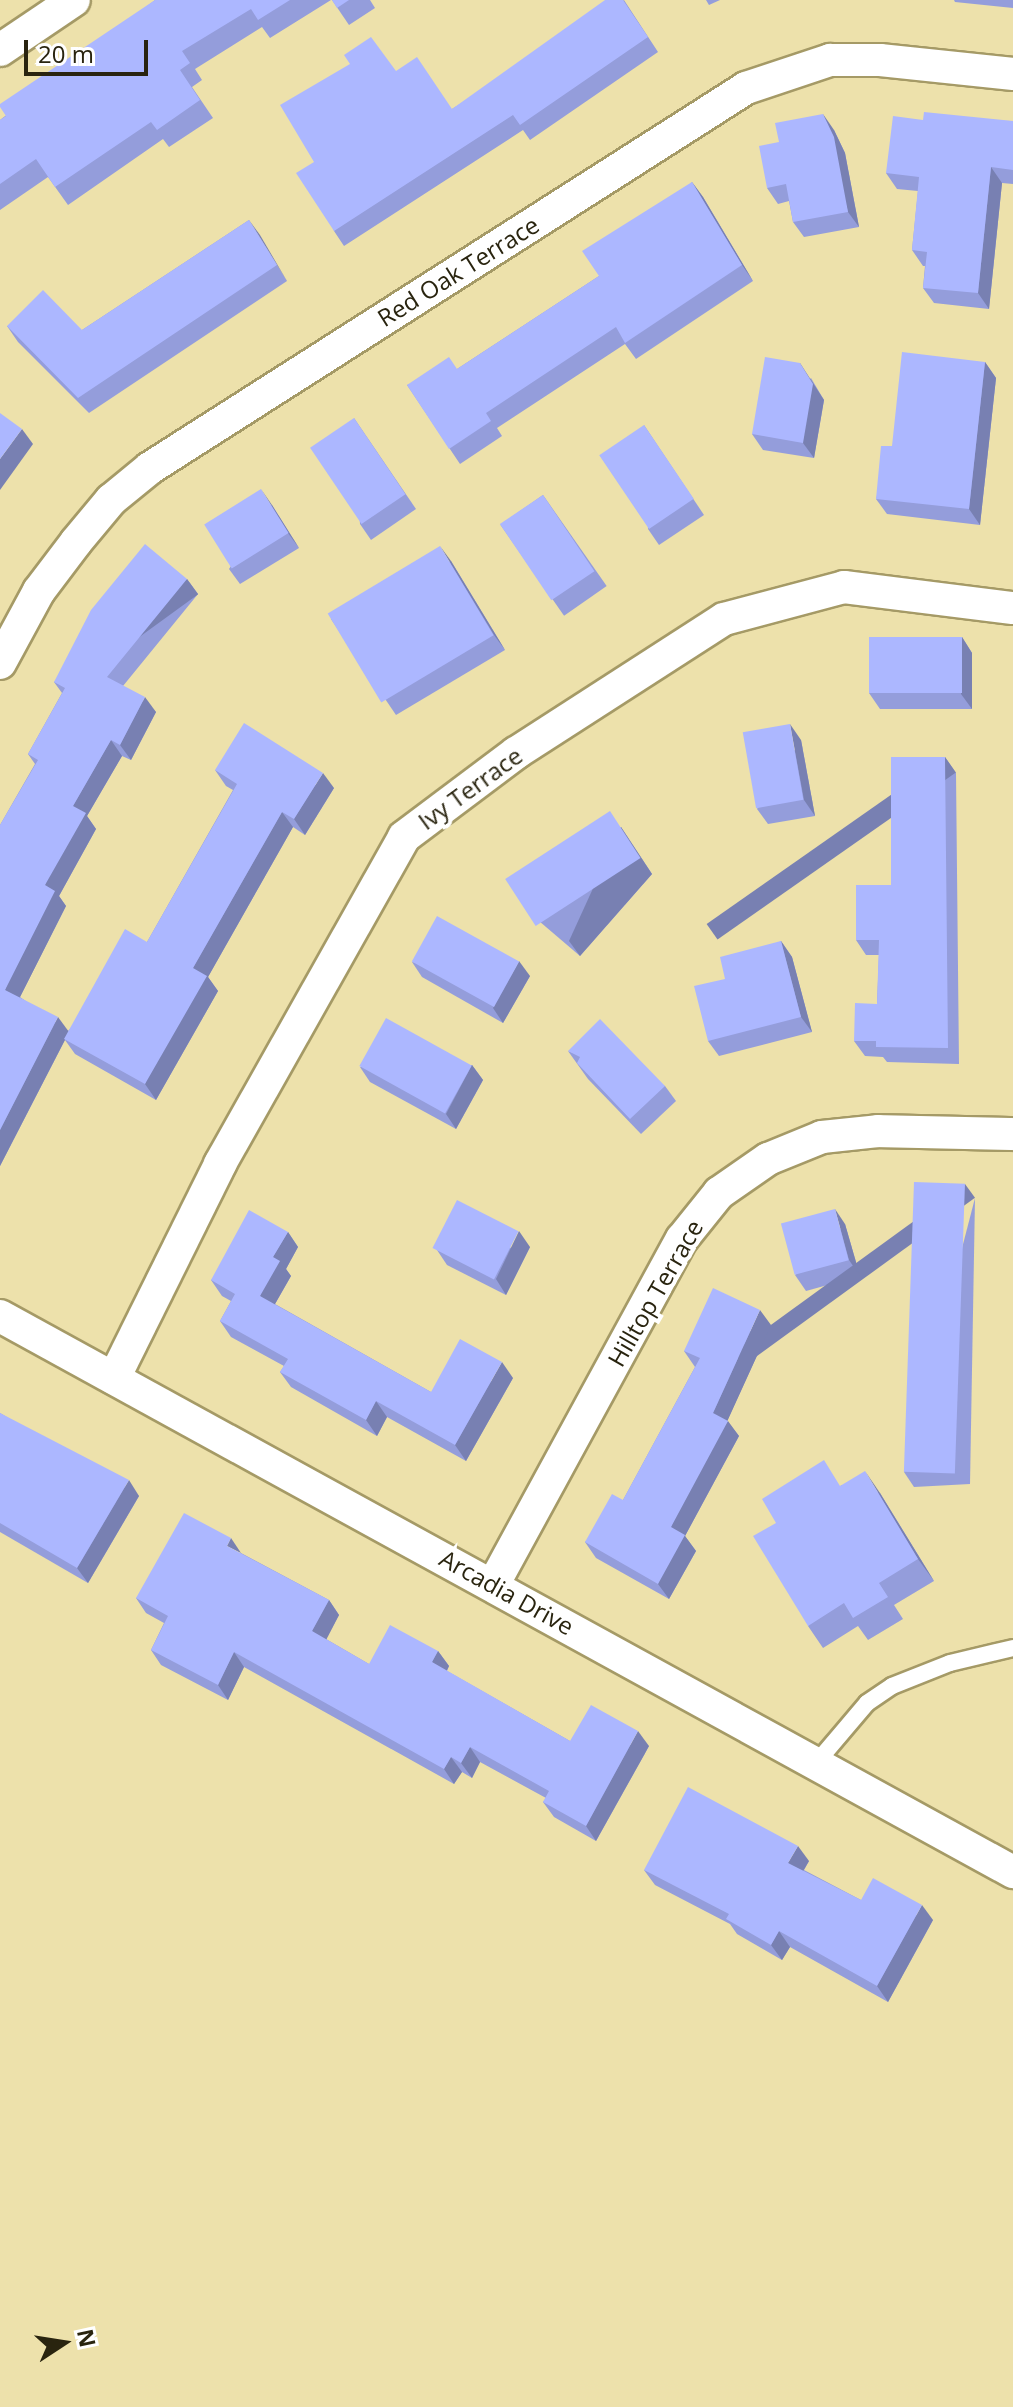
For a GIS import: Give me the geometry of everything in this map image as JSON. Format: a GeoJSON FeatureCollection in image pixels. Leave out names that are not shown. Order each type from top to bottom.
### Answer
{"type":"FeatureCollection","features":[{"type":"Feature","properties":{"kind":"street"},"geometry":{"type":"LineString","coordinates":[[0,50],[74,0]]}},
{"type":"Feature","properties":{"kind":"street","name":"Red Oak Terrace"},"geometry":{"type":"LineString","coordinates":[[0,663],[39,591],[76,542],[111,500],[150,468],[746,88],[830,60],[880,60],[1013,74]]}},
{"type":"Feature","properties":{"kind":"street","name":"Ivy Terrace"},"geometry":{"type":"LineString","coordinates":[[114,1378],[220,1164],[404,837],[516,753],[724,619],[844,587],[1013,608]]}},
{"type":"Feature","properties":{"kind":"street","name":"Hilltop Terrace"},"geometry":{"type":"LineString","coordinates":[[493,1585],[682,1239],[719,1193],[768,1159],[822,1137],[878,1131],[1013,1134]]}},
{"type":"Feature","properties":{"kind":"street","name":"Arcadia Drive"},"geometry":{"type":"LineString","coordinates":[[0,1316],[1013,1872]]}},
{"type":"Feature","properties":{"kind":"lane"},"geometry":{"type":"LineString","coordinates":[[817,1762],[867,1703],[892,1686],[950,1663],[1013,1648]]}},
{"type":"Feature","properties":{"kind":"building"},"geometry":{"type":"Polygon","coordinates":[[[155,0],[290,0],[258,20],[251,9],[182,51],[190,63],[180,70],[200,100],[157,130],[151,122],[55,187],[36,159],[0,184],[0,120],[6,116],[0,104],[155,0]]]}},
{"type":"Feature","properties":{"kind":"building"},"geometry":{"type":"Polygon","coordinates":[[[332,0],[349,0],[337,8],[332,0]]]}},
{"type":"Feature","properties":{"kind":"building"},"geometry":{"type":"Polygon","coordinates":[[[605,0],[623,0],[648,37],[520,125],[513,115],[334,231],[296,173],[314,162],[280,105],[350,64],[344,55],[371,37],[396,71],[417,57],[452,109],[605,0]]]}},
{"type":"Feature","properties":{"kind":"building"},"geometry":{"type":"Polygon","coordinates":[[[924,112],[1013,121],[1013,170],[991,167],[978,293],[923,288],[927,252],[912,250],[919,177],[886,173],[893,116],[923,120],[924,112]]]}},
{"type":"Feature","properties":{"kind":"building"},"geometry":{"type":"Polygon","coordinates":[[[823,114],[834,137],[848,212],[793,222],[786,184],[767,188],[759,146],[779,142],[775,123],[823,114]]]}},
{"type":"Feature","properties":{"kind":"building"},"geometry":{"type":"Polygon","coordinates":[[[692,182],[742,265],[625,343],[616,327],[486,413],[491,421],[449,449],[407,385],[449,357],[457,369],[599,276],[582,251],[692,182]]]}},
{"type":"Feature","properties":{"kind":"building"},"geometry":{"type":"Polygon","coordinates":[[[249,220],[277,265],[78,398],[7,326],[43,290],[82,330],[249,220]]]}},
{"type":"Feature","properties":{"kind":"building"},"geometry":{"type":"Polygon","coordinates":[[[902,352],[985,362],[969,509],[876,499],[881,446],[892,446],[902,352]]]}},
{"type":"Feature","properties":{"kind":"building"},"geometry":{"type":"Polygon","coordinates":[[[765,357],[800,363],[813,384],[803,443],[752,434],[765,357]]]}},
{"type":"Feature","properties":{"kind":"building"},"geometry":{"type":"Polygon","coordinates":[[[0,413],[22,429],[0,459],[0,413]]]}},
{"type":"Feature","properties":{"kind":"building"},"geometry":{"type":"Polygon","coordinates":[[[354,418],[405,494],[362,524],[310,448],[354,418]]]}},
{"type":"Feature","properties":{"kind":"building"},"geometry":{"type":"Polygon","coordinates":[[[644,425],[694,499],[649,529],[599,455],[644,425]]]}},
{"type":"Feature","properties":{"kind":"building"},"geometry":{"type":"Polygon","coordinates":[[[261,489],[289,533],[232,569],[204,525],[261,489]]]}},
{"type":"Feature","properties":{"kind":"building"},"geometry":{"type":"Polygon","coordinates":[[[543,495],[594,571],[551,600],[500,524],[543,495]]]}},
{"type":"Feature","properties":{"kind":"building"},"geometry":{"type":"Polygon","coordinates":[[[145,544],[187,579],[107,677],[145,697],[120,745],[111,740],[73,806],[86,813],[45,885],[55,891],[5,990],[58,1017],[0,1130],[0,825],[38,760],[28,754],[65,688],[54,682],[91,610],[145,544]]]}},
{"type":"Feature","properties":{"kind":"building"},"geometry":{"type":"Polygon","coordinates":[[[440,546],[494,635],[381,703],[328,613],[440,546]]]}},
{"type":"Feature","properties":{"kind":"building"},"geometry":{"type":"Polygon","coordinates":[[[869,637],[962,637],[962,693],[869,693],[869,637]]]}},
{"type":"Feature","properties":{"kind":"building"},"geometry":{"type":"Polygon","coordinates":[[[244,723],[323,773],[294,819],[282,812],[193,968],[207,976],[145,1084],[64,1039],[125,929],[147,942],[237,784],[215,770],[244,723]]]}},
{"type":"Feature","properties":{"kind":"building"},"geometry":{"type":"Polygon","coordinates":[[[790,724],[803,800],[756,808],[743,732],[790,724]]]}},
{"type":"Feature","properties":{"kind":"building"},"geometry":{"type":"Polygon","coordinates":[[[891,757],[945,757],[948,1048],[876,1047],[876,1041],[854,1041],[855,1003],[877,1004],[879,940],[856,940],[856,885],[891,885],[891,757]]]}},
{"type":"Feature","properties":{"kind":"building"},"geometry":{"type":"Polygon","coordinates":[[[610,811],[640,858],[536,926],[505,879],[610,811]]]}},
{"type":"Feature","properties":{"kind":"building"},"geometry":{"type":"Polygon","coordinates":[[[437,916],[519,962],[494,1007],[412,961],[437,916]]]}},
{"type":"Feature","properties":{"kind":"building"},"geometry":{"type":"Polygon","coordinates":[[[781,941],[801,1017],[708,1041],[694,986],[725,979],[720,957],[781,941]]]}},
{"type":"Feature","properties":{"kind":"building"},"geometry":{"type":"Polygon","coordinates":[[[386,1018],[472,1066],[445,1114],[359,1066],[386,1018]]]}},
{"type":"Feature","properties":{"kind":"building"},"geometry":{"type":"Polygon","coordinates":[[[600,1019],[665,1086],[630,1119],[577,1063],[580,1057],[568,1051],[600,1019]]]}},
{"type":"Feature","properties":{"kind":"building"},"geometry":{"type":"Polygon","coordinates":[[[914,1182],[965,1184],[955,1474],[904,1472],[914,1182]]]}},
{"type":"Feature","properties":{"kind":"building"},"geometry":{"type":"Polygon","coordinates":[[[457,1200],[518,1231],[494,1279],[432,1248],[457,1200]]]}},
{"type":"Feature","properties":{"kind":"building"},"geometry":{"type":"Polygon","coordinates":[[[835,1209],[849,1260],[795,1275],[781,1223],[835,1209]]]}},
{"type":"Feature","properties":{"kind":"building"},"geometry":{"type":"Polygon","coordinates":[[[249,1210],[288,1232],[273,1257],[280,1261],[260,1296],[431,1392],[460,1339],[502,1362],[455,1445],[376,1401],[366,1420],[280,1372],[288,1359],[220,1321],[235,1294],[211,1280],[249,1210]]]}},
{"type":"Feature","properties":{"kind":"building"},"geometry":{"type":"Polygon","coordinates":[[[713,1288],[760,1310],[713,1413],[728,1421],[671,1527],[685,1535],[658,1584],[585,1542],[612,1494],[623,1500],[700,1358],[684,1351],[713,1288]]]}},
{"type":"Feature","properties":{"kind":"building"},"geometry":{"type":"Polygon","coordinates":[[[0,1413],[129,1480],[77,1568],[0,1523],[0,1413]]]}},
{"type":"Feature","properties":{"kind":"building"},"geometry":{"type":"Polygon","coordinates":[[[824,1460],[840,1486],[865,1471],[918,1559],[879,1583],[888,1597],[853,1618],[844,1603],[808,1626],[753,1536],[776,1523],[762,1499],[824,1460]]]}},
{"type":"Feature","properties":{"kind":"building"},"geometry":{"type":"Polygon","coordinates":[[[184,1513],[231,1538],[227,1546],[329,1600],[312,1631],[369,1664],[390,1625],[438,1651],[432,1662],[570,1741],[591,1705],[638,1731],[586,1826],[543,1802],[549,1791],[470,1747],[461,1763],[451,1757],[444,1769],[234,1652],[218,1685],[151,1650],[168,1616],[136,1598],[184,1513]]]}},
{"type":"Feature","properties":{"kind":"building"},"geometry":{"type":"Polygon","coordinates":[[[688,1787],[798,1846],[788,1863],[861,1900],[873,1878],[922,1905],[877,1986],[779,1931],[771,1945],[726,1919],[729,1914],[644,1870],[688,1787]]]}}]}
